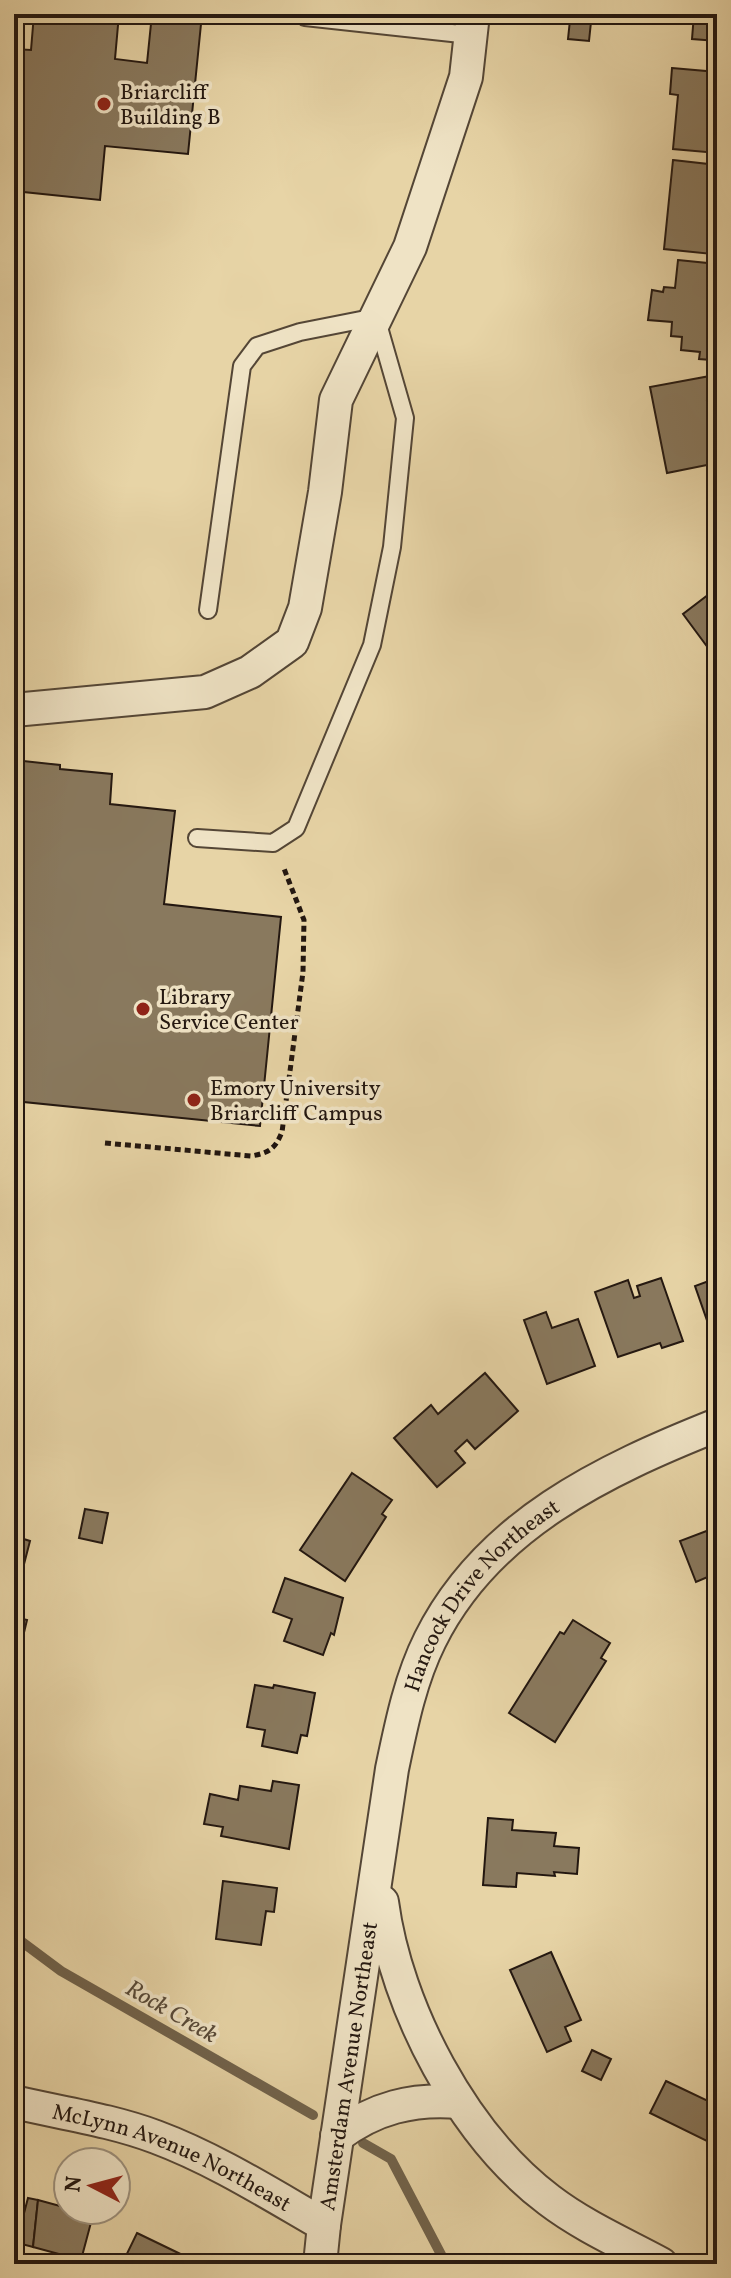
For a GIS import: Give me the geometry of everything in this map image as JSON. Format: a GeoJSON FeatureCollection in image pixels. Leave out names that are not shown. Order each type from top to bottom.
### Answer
{"type":"FeatureCollection","features":[{"type":"Feature","properties":{"kind":"street"},"geometry":{"type":"LineString","coordinates":[[14,710],[205,692],[250,672],[292,642],[305,608],[325,492],[336,400],[410,247],[466,77],[471,24]]}},
{"type":"Feature","properties":{"kind":"street","name":"Hancock Drive Northeast"},"geometry":{"type":"LineString","coordinates":[[378,1867],[392,1769],[410,1696],[429,1641],[464,1585],[533,1519],[572,1493],[622,1465],[717,1425]]}},
{"type":"Feature","properties":{"kind":"street"},"geometry":{"type":"LineString","coordinates":[[378,1867],[386,1930],[397,1975],[459,2102],[500,2154],[550,2201],[661,2264]]}},
{"type":"Feature","properties":{"kind":"street","name":"Amsterdam Avenue Northeast"},"geometry":{"type":"LineString","coordinates":[[320,2264],[378,1867]]}},
{"type":"Feature","properties":{"kind":"street"},"geometry":{"type":"LineString","coordinates":[[337,2136],[353,2124],[394,2105],[418,2101],[459,2102]]}},
{"type":"Feature","properties":{"kind":"street","name":"McLynn Avenue Northeast"},"geometry":{"type":"LineString","coordinates":[[14,2102],[105,2122],[159,2138],[324,2225]]}},
{"type":"Feature","properties":{"kind":"lane"},"geometry":{"type":"LineString","coordinates":[[305,17],[471,24]]}},
{"type":"Feature","properties":{"kind":"lane"},"geometry":{"type":"LineString","coordinates":[[197,838],[273,843],[296,828],[372,645],[392,547],[405,418],[376,317],[300,332],[257,346],[242,366],[208,610]]}},
{"type":"Feature","properties":{"kind":"path"},"geometry":{"type":"LineString","coordinates":[[105,1143],[251,1156],[269,1153],[277,1144],[282,1132],[303,972],[304,920],[273,843]]}},
{"type":"Feature","properties":{"kind":"building","name":"Briarcliff Building B"},"geometry":{"type":"Polygon","coordinates":[[[34,14],[119,14],[115,59],[147,63],[152,14],[202,14],[188,154],[105,146],[100,200],[14,191],[14,49],[31,50],[34,14]]]}},
{"type":"Feature","properties":{"kind":"building"},"geometry":{"type":"Polygon","coordinates":[[[694,14],[717,14],[717,41],[692,39],[694,14]]]}},
{"type":"Feature","properties":{"kind":"building"},"geometry":{"type":"Polygon","coordinates":[[[570,20],[591,22],[589,41],[568,39],[570,20]]]}},
{"type":"Feature","properties":{"kind":"building"},"geometry":{"type":"Polygon","coordinates":[[[672,68],[717,72],[717,153],[673,149],[678,95],[670,94],[672,68]]]}},
{"type":"Feature","properties":{"kind":"building"},"geometry":{"type":"Polygon","coordinates":[[[673,160],[717,165],[717,223],[712,254],[664,249],[673,160]]]}},
{"type":"Feature","properties":{"kind":"building"},"geometry":{"type":"Polygon","coordinates":[[[678,260],[717,264],[708,337],[713,338],[711,360],[699,359],[700,352],[681,350],[682,337],[671,336],[672,322],[648,320],[652,290],[663,292],[664,287],[675,288],[678,260]]]}},
{"type":"Feature","properties":{"kind":"building"},"geometry":{"type":"Polygon","coordinates":[[[710,376],[715,399],[707,401],[717,463],[667,473],[650,387],[710,376]]]}},
{"type":"Feature","properties":{"kind":"building"},"geometry":{"type":"Polygon","coordinates":[[[717,588],[717,660],[683,614],[717,588]]]}},
{"type":"Feature","properties":{"kind":"building","name":"Library Service Center"},"geometry":{"type":"Polygon","coordinates":[[[14,760],[60,765],[60,769],[112,774],[110,804],[175,811],[164,904],[281,917],[260,1126],[14,1101],[14,760]]]}},
{"type":"Feature","properties":{"kind":"building"},"geometry":{"type":"Polygon","coordinates":[[[661,1278],[683,1341],[662,1348],[660,1343],[618,1357],[595,1292],[628,1280],[634,1298],[640,1296],[637,1286],[661,1278]]]}},
{"type":"Feature","properties":{"kind":"building"},"geometry":{"type":"Polygon","coordinates":[[[717,1278],[717,1327],[710,1329],[695,1286],[717,1278]]]}},
{"type":"Feature","properties":{"kind":"building"},"geometry":{"type":"Polygon","coordinates":[[[546,1312],[552,1328],[578,1319],[595,1366],[547,1384],[524,1320],[546,1312]]]}},
{"type":"Feature","properties":{"kind":"building"},"geometry":{"type":"Polygon","coordinates":[[[485,1373],[518,1411],[475,1449],[467,1440],[455,1451],[465,1463],[437,1487],[394,1438],[431,1405],[438,1414],[485,1373]]]}},
{"type":"Feature","properties":{"kind":"building"},"geometry":{"type":"Polygon","coordinates":[[[352,1473],[392,1500],[382,1514],[386,1517],[345,1581],[300,1550],[352,1473]]]}},
{"type":"Feature","properties":{"kind":"building"},"geometry":{"type":"Polygon","coordinates":[[[85,1509],[108,1513],[102,1543],[79,1538],[85,1509]]]}},
{"type":"Feature","properties":{"kind":"building"},"geometry":{"type":"Polygon","coordinates":[[[717,1527],[717,1573],[696,1582],[680,1541],[717,1527]]]}},
{"type":"Feature","properties":{"kind":"building"},"geometry":{"type":"Polygon","coordinates":[[[14,1536],[30,1541],[22,1572],[14,1569],[14,1536]]]}},
{"type":"Feature","properties":{"kind":"building"},"geometry":{"type":"Polygon","coordinates":[[[285,1578],[343,1598],[334,1635],[331,1633],[323,1655],[284,1641],[292,1619],[273,1612],[285,1578]]]}},
{"type":"Feature","properties":{"kind":"building"},"geometry":{"type":"Polygon","coordinates":[[[14,1617],[27,1620],[15,1670],[14,1670],[14,1617]]]}},
{"type":"Feature","properties":{"kind":"building"},"geometry":{"type":"Polygon","coordinates":[[[573,1620],[610,1643],[601,1658],[606,1661],[555,1742],[509,1713],[560,1632],[564,1634],[573,1620]]]}},
{"type":"Feature","properties":{"kind":"building"},"geometry":{"type":"Polygon","coordinates":[[[255,1685],[273,1688],[274,1685],[315,1693],[307,1736],[301,1735],[297,1753],[262,1746],[265,1730],[247,1727],[255,1685]]]}},
{"type":"Feature","properties":{"kind":"building"},"geometry":{"type":"Polygon","coordinates":[[[273,1781],[299,1785],[289,1849],[221,1836],[223,1827],[204,1824],[210,1794],[238,1800],[240,1786],[271,1791],[273,1781]]]}},
{"type":"Feature","properties":{"kind":"building"},"geometry":{"type":"Polygon","coordinates":[[[488,1818],[513,1820],[512,1830],[556,1833],[554,1846],[579,1848],[577,1874],[517,1873],[516,1887],[483,1885],[488,1818]]]}},
{"type":"Feature","properties":{"kind":"building"},"geometry":{"type":"Polygon","coordinates":[[[223,1881],[277,1888],[274,1912],[266,1911],[261,1945],[216,1939],[223,1881]]]}},
{"type":"Feature","properties":{"kind":"building"},"geometry":{"type":"Polygon","coordinates":[[[551,1952],[581,2020],[565,2027],[571,2041],[547,2052],[510,1970],[551,1952]]]}},
{"type":"Feature","properties":{"kind":"building"},"geometry":{"type":"Polygon","coordinates":[[[592,2050],[611,2059],[601,2080],[582,2071],[592,2050]]]}},
{"type":"Feature","properties":{"kind":"building"},"geometry":{"type":"Polygon","coordinates":[[[666,2081],[712,2103],[717,2092],[717,2146],[650,2113],[666,2081]]]}},
{"type":"Feature","properties":{"kind":"building"},"geometry":{"type":"Polygon","coordinates":[[[28,2198],[38,2200],[33,2247],[14,2242],[14,2214],[23,2217],[28,2198]]]}},
{"type":"Feature","properties":{"kind":"building"},"geometry":{"type":"Polygon","coordinates":[[[38,2200],[52,2204],[52,2226],[90,2226],[81,2260],[33,2247],[38,2200]]]}},
{"type":"Feature","properties":{"kind":"building"},"geometry":{"type":"Polygon","coordinates":[[[137,2233],[195,2261],[193,2264],[122,2264],[137,2233]]]}},
{"type":"Feature","properties":{"kind":"building"},"geometry":{"type":"Polygon","coordinates":[[[14,2256],[48,2263],[48,2264],[14,2264],[14,2256]]]}},
{"type":"Feature","properties":{"kind":"waterway","name":"Rock Creek"},"geometry":{"type":"LineString","coordinates":[[14,1936],[61,1971],[313,2115]]}},
{"type":"Feature","properties":{"kind":"waterway","name":"Rock Creek"},"geometry":{"type":"LineString","coordinates":[[363,2143],[391,2159],[446,2264]]}},
{"type":"Feature","properties":{"kind":"place","name":"Briarcliff Building B"},"geometry":{"type":"Point","coordinates":[104,104]}},
{"type":"Feature","properties":{"kind":"place","name":"Library Service Center"},"geometry":{"type":"Point","coordinates":[143,1009]}},
{"type":"Feature","properties":{"kind":"place","name":"Emory University Briarcliff Campus"},"geometry":{"type":"Point","coordinates":[194,1100]}}]}
